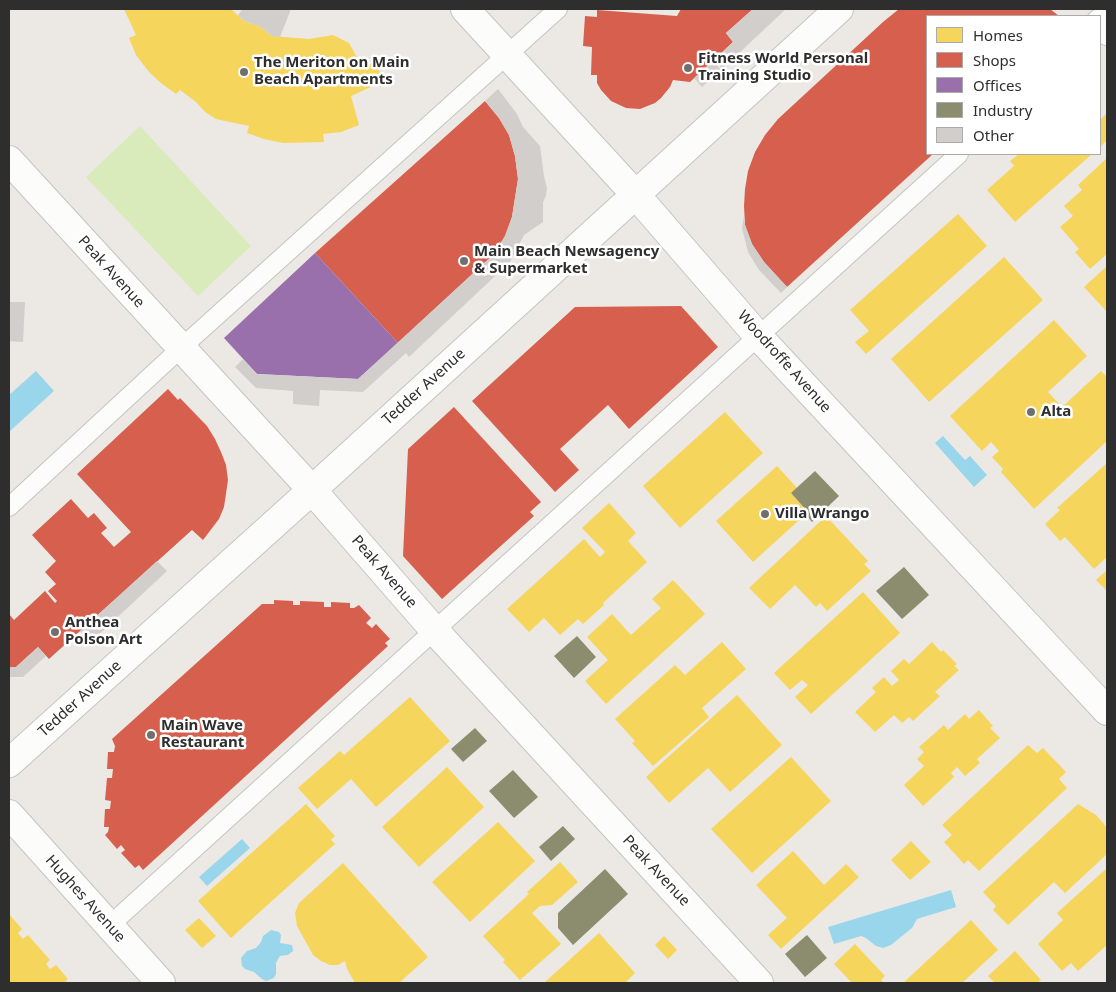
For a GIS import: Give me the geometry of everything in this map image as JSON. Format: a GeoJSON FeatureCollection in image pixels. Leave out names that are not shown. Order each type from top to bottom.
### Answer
{"type":"FeatureCollection","features":[{"type":"Feature","properties":{"kind":"street","name":"Woodroffe Avenue"},"geometry":{"type":"LineString","coordinates":[[465,9],[635,194],[758,336],[1107,711]]}},
{"type":"Feature","properties":{"kind":"street","name":"Tedder Avenue"},"geometry":{"type":"LineString","coordinates":[[9,763],[312,490],[839,9]]}},
{"type":"Feature","properties":{"kind":"street","name":"Peak Avenue"},"geometry":{"type":"LineString","coordinates":[[9,160],[312,490],[435,631],[759,983]]}},
{"type":"Feature","properties":{"kind":"street","name":"Hughes Avenue"},"geometry":{"type":"LineString","coordinates":[[9,814],[161,983]]}},
{"type":"Feature","properties":{"kind":"lane"},"geometry":{"type":"LineString","coordinates":[[9,506],[181,348],[558,9]]}},
{"type":"Feature","properties":{"kind":"lane"},"geometry":{"type":"LineString","coordinates":[[109,926],[958,155]]}},
{"type":"Feature","properties":{"kind":"green space"},"geometry":{"type":"Polygon","coordinates":[[[140,126],[251,246],[198,296],[86,177],[140,126]]]}},
{"type":"Feature","properties":{"kind":"water"},"geometry":{"type":"Polygon","coordinates":[[[36,371],[54,391],[9,432],[9,395],[36,371]]]}},
{"type":"Feature","properties":{"kind":"water"},"geometry":{"type":"Polygon","coordinates":[[[943,436],[965,460],[970,456],[987,475],[974,487],[935,443],[943,436]]]}},
{"type":"Feature","properties":{"kind":"water"},"geometry":{"type":"Polygon","coordinates":[[[242,839],[250,848],[207,886],[199,877],[242,839]]]}},
{"type":"Feature","properties":{"kind":"water"},"geometry":{"type":"Polygon","coordinates":[[[951,890],[956,907],[917,919],[912,928],[891,945],[883,948],[876,946],[861,936],[834,944],[828,927],[951,890]]]}},
{"type":"Feature","properties":{"kind":"water"},"geometry":{"type":"Polygon","coordinates":[[[271,930],[279,932],[281,935],[280,943],[292,945],[293,951],[288,955],[280,956],[276,963],[274,978],[266,981],[254,972],[245,969],[242,966],[241,958],[247,951],[256,948],[263,936],[271,930]]]}},
{"type":"Feature","properties":{"kind":"building: Homes"},"geometry":{"type":"Polygon","coordinates":[[[124,9],[231,9],[244,21],[259,26],[272,36],[309,39],[333,35],[349,43],[362,66],[370,64],[376,66],[380,72],[380,79],[375,85],[351,96],[359,125],[341,132],[323,134],[324,142],[283,143],[264,139],[247,133],[249,126],[216,119],[180,90],[176,94],[149,72],[136,55],[129,38],[136,35],[124,9]]]}},
{"type":"Feature","properties":{"kind":"building: Homes"},"geometry":{"type":"Polygon","coordinates":[[[1107,113],[1107,140],[1101,146],[1101,119],[1107,113]]]}},
{"type":"Feature","properties":{"kind":"building: Homes"},"geometry":{"type":"Polygon","coordinates":[[[1018,155],[1091,155],[1015,222],[987,190],[1014,166],[1010,161],[1018,155]]]}},
{"type":"Feature","properties":{"kind":"building: Homes"},"geometry":{"type":"Polygon","coordinates":[[[1107,158],[1107,254],[1090,269],[1075,252],[1079,249],[1060,227],[1073,216],[1064,206],[1082,190],[1078,185],[1107,158]]]}},
{"type":"Feature","properties":{"kind":"building: Homes"},"geometry":{"type":"Polygon","coordinates":[[[958,214],[987,246],[866,354],[855,342],[869,331],[850,310],[958,214]]]}},
{"type":"Feature","properties":{"kind":"building: Homes"},"geometry":{"type":"Polygon","coordinates":[[[1004,257],[1043,300],[929,402],[891,359],[1004,257]]]}},
{"type":"Feature","properties":{"kind":"building: Homes"},"geometry":{"type":"Polygon","coordinates":[[[1107,266],[1107,312],[1084,287],[1107,266]]]}},
{"type":"Feature","properties":{"kind":"building: Homes","name":"Alta"},"geometry":{"type":"Polygon","coordinates":[[[1054,320],[1087,356],[1048,392],[1062,407],[1101,371],[1107,377],[1107,441],[1034,509],[1001,472],[1003,469],[992,457],[999,451],[991,442],[982,451],[950,416],[1054,320]]]}},
{"type":"Feature","properties":{"kind":"building: Homes"},"geometry":{"type":"Polygon","coordinates":[[[725,412],[763,453],[680,528],[643,486],[725,412]]]}},
{"type":"Feature","properties":{"kind":"building: Homes"},"geometry":{"type":"Polygon","coordinates":[[[1107,463],[1107,557],[1094,569],[1065,537],[1060,541],[1045,524],[1060,510],[1057,508],[1107,463]]]}},
{"type":"Feature","properties":{"kind":"building: Homes","name":"Villa Wrango"},"geometry":{"type":"Polygon","coordinates":[[[777,466],[797,488],[791,493],[808,512],[753,562],[716,521],[777,466]]]}},
{"type":"Feature","properties":{"kind":"building: Homes"},"geometry":{"type":"Polygon","coordinates":[[[609,503],[636,533],[628,541],[647,562],[583,624],[578,619],[560,635],[544,618],[529,632],[507,609],[584,539],[600,557],[605,552],[582,528],[609,503]]]}},
{"type":"Feature","properties":{"kind":"building: Homes"},"geometry":{"type":"Polygon","coordinates":[[[826,516],[868,561],[864,564],[871,571],[827,611],[820,603],[816,607],[795,585],[770,609],[749,588],[826,516]]]}},
{"type":"Feature","properties":{"kind":"building: Homes"},"geometry":{"type":"Polygon","coordinates":[[[1107,570],[1107,588],[1106,590],[1096,580],[1107,570]]]}},
{"type":"Feature","properties":{"kind":"building: Homes"},"geometry":{"type":"Polygon","coordinates":[[[673,580],[705,614],[606,704],[585,681],[608,660],[587,637],[612,614],[631,635],[661,608],[652,599],[673,580]]]}},
{"type":"Feature","properties":{"kind":"building: Homes"},"geometry":{"type":"Polygon","coordinates":[[[863,592],[900,633],[811,714],[795,697],[808,685],[802,680],[790,690],[774,673],[863,592]]]}},
{"type":"Feature","properties":{"kind":"building: Homes"},"geometry":{"type":"Polygon","coordinates":[[[722,642],[746,669],[702,708],[709,717],[653,766],[632,743],[635,741],[615,719],[675,665],[685,675],[722,642]]]}},
{"type":"Feature","properties":{"kind":"building: Homes"},"geometry":{"type":"Polygon","coordinates":[[[932,642],[941,652],[943,650],[957,664],[954,666],[959,670],[935,692],[940,696],[913,721],[909,717],[902,723],[894,715],[875,732],[855,712],[876,692],[872,688],[884,677],[892,686],[899,680],[891,671],[904,659],[909,664],[932,642]]]}},
{"type":"Feature","properties":{"kind":"building: Homes"},"geometry":{"type":"Polygon","coordinates":[[[737,695],[782,745],[730,792],[708,768],[669,803],[646,777],[737,695]]]}},
{"type":"Feature","properties":{"kind":"building: Homes"},"geometry":{"type":"Polygon","coordinates":[[[410,697],[450,741],[376,807],[351,779],[317,809],[298,788],[340,751],[344,755],[410,697]]]}},
{"type":"Feature","properties":{"kind":"building: Homes"},"geometry":{"type":"Polygon","coordinates":[[[979,710],[993,726],[990,728],[1000,738],[977,759],[980,763],[965,776],[957,767],[951,773],[954,777],[923,806],[904,785],[924,766],[917,759],[924,752],[919,747],[944,725],[948,730],[965,714],[969,719],[979,710]]]}},
{"type":"Feature","properties":{"kind":"building: Homes"},"geometry":{"type":"Polygon","coordinates":[[[1028,745],[1037,753],[1043,748],[1066,772],[1059,779],[1067,788],[979,871],[968,860],[964,864],[944,842],[952,835],[942,825],[1028,745]]]}},
{"type":"Feature","properties":{"kind":"building: Homes"},"geometry":{"type":"Polygon","coordinates":[[[791,757],[831,801],[752,873],[711,829],[791,757]]]}},
{"type":"Feature","properties":{"kind":"building: Homes"},"geometry":{"type":"Polygon","coordinates":[[[447,767],[484,807],[419,867],[382,827],[447,767]]]}},
{"type":"Feature","properties":{"kind":"building: Homes"},"geometry":{"type":"Polygon","coordinates":[[[306,804],[335,836],[331,840],[335,844],[231,938],[198,901],[306,804]]]}},
{"type":"Feature","properties":{"kind":"building: Homes"},"geometry":{"type":"Polygon","coordinates":[[[1078,804],[1096,815],[1107,829],[1107,854],[1065,893],[1054,882],[1008,925],[993,910],[996,906],[983,892],[1078,804]]]}},
{"type":"Feature","properties":{"kind":"building: Homes"},"geometry":{"type":"Polygon","coordinates":[[[498,822],[535,861],[470,922],[432,882],[498,822]]]}},
{"type":"Feature","properties":{"kind":"building: Homes"},"geometry":{"type":"Polygon","coordinates":[[[911,841],[931,862],[910,880],[891,860],[911,841]]]}},
{"type":"Feature","properties":{"kind":"building: Homes"},"geometry":{"type":"Polygon","coordinates":[[[793,851],[824,885],[846,864],[859,877],[781,949],[768,935],[787,918],[756,885],[793,851]]]}},
{"type":"Feature","properties":{"kind":"building: Homes"},"geometry":{"type":"Polygon","coordinates":[[[560,862],[578,882],[552,905],[540,906],[532,913],[561,944],[520,980],[483,936],[529,894],[527,892],[560,862]]]}},
{"type":"Feature","properties":{"kind":"building: Homes"},"geometry":{"type":"Polygon","coordinates":[[[343,863],[428,957],[399,983],[355,983],[345,961],[338,965],[330,965],[313,955],[297,926],[295,913],[299,903],[343,863]]]}},
{"type":"Feature","properties":{"kind":"building: Homes"},"geometry":{"type":"Polygon","coordinates":[[[1107,868],[1107,945],[1078,971],[1071,963],[1062,971],[1038,944],[1063,920],[1057,913],[1107,868]]]}},
{"type":"Feature","properties":{"kind":"building: Homes"},"geometry":{"type":"Polygon","coordinates":[[[9,914],[22,929],[18,933],[23,939],[28,935],[50,960],[46,964],[50,969],[56,965],[68,979],[64,983],[9,983],[9,914]]]}},
{"type":"Feature","properties":{"kind":"building: Homes"},"geometry":{"type":"Polygon","coordinates":[[[199,918],[216,936],[202,948],[185,930],[199,918]]]}},
{"type":"Feature","properties":{"kind":"building: Homes"},"geometry":{"type":"Polygon","coordinates":[[[971,920],[998,950],[962,983],[903,983],[971,920]]]}},
{"type":"Feature","properties":{"kind":"building: Homes"},"geometry":{"type":"Polygon","coordinates":[[[599,933],[635,973],[625,983],[544,983],[599,933]]]}},
{"type":"Feature","properties":{"kind":"building: Homes"},"geometry":{"type":"Polygon","coordinates":[[[664,936],[677,950],[668,959],[655,945],[664,936]]]}},
{"type":"Feature","properties":{"kind":"building: Homes"},"geometry":{"type":"Polygon","coordinates":[[[855,944],[885,976],[881,980],[884,983],[852,983],[834,964],[855,944]]]}},
{"type":"Feature","properties":{"kind":"building: Homes"},"geometry":{"type":"Polygon","coordinates":[[[1015,951],[1041,980],[1037,983],[995,983],[988,976],[1015,951]]]}},
{"type":"Feature","properties":{"kind":"building: Shops"},"geometry":{"type":"Polygon","coordinates":[[[681,9],[753,9],[726,33],[733,42],[690,82],[673,80],[661,98],[655,103],[640,109],[626,108],[611,101],[597,83],[597,75],[591,75],[592,47],[583,46],[585,16],[597,17],[597,10],[677,16],[681,9]]]}},
{"type":"Feature","properties":{"kind":"building: Shops"},"geometry":{"type":"Polygon","coordinates":[[[899,9],[1050,9],[1058,15],[926,15],[926,155],[932,155],[787,287],[764,262],[752,244],[745,225],[744,206],[748,171],[755,152],[765,135],[778,119],[899,9]]]}},
{"type":"Feature","properties":{"kind":"building: Shops"},"geometry":{"type":"Polygon","coordinates":[[[485,101],[499,118],[509,135],[515,156],[518,179],[512,217],[505,236],[494,254],[398,343],[315,253],[485,101]]]}},
{"type":"Feature","properties":{"kind":"building: Shops"},"geometry":{"type":"Polygon","coordinates":[[[681,306],[718,347],[629,429],[608,405],[560,449],[579,470],[555,492],[472,401],[575,307],[681,306]]]}},
{"type":"Feature","properties":{"kind":"building: Shops"},"geometry":{"type":"Polygon","coordinates":[[[168,389],[178,400],[180,398],[207,426],[221,452],[226,465],[228,480],[224,507],[219,519],[203,540],[192,530],[49,659],[38,647],[16,667],[9,667],[9,614],[14,620],[45,591],[55,603],[57,601],[48,591],[56,584],[45,572],[56,561],[32,535],[71,499],[88,518],[94,513],[107,528],[101,533],[114,547],[131,532],[77,474],[168,389]]]}},
{"type":"Feature","properties":{"kind":"building: Shops"},"geometry":{"type":"Polygon","coordinates":[[[454,407],[541,502],[530,512],[534,516],[442,599],[403,556],[408,449],[454,407]]]}},
{"type":"Feature","properties":{"kind":"building: Shops"},"geometry":{"type":"Polygon","coordinates":[[[274,600],[293,601],[293,605],[300,605],[300,601],[324,602],[324,607],[331,607],[331,602],[350,603],[350,608],[359,605],[371,618],[366,623],[372,628],[376,624],[390,639],[385,643],[388,646],[143,870],[139,865],[135,868],[121,853],[125,850],[121,845],[117,849],[105,835],[109,827],[104,827],[105,809],[110,809],[111,801],[105,800],[107,778],[112,778],[113,769],[107,769],[108,752],[114,752],[115,746],[112,739],[262,604],[274,604],[274,600]]]}},
{"type":"Feature","properties":{"kind":"building: Offices"},"geometry":{"type":"Polygon","coordinates":[[[315,253],[398,343],[358,379],[257,374],[224,338],[315,253]]]}},
{"type":"Feature","properties":{"kind":"building: Industry"},"geometry":{"type":"Polygon","coordinates":[[[815,471],[839,496],[812,522],[806,515],[808,512],[791,493],[815,471]]]}},
{"type":"Feature","properties":{"kind":"building: Industry"},"geometry":{"type":"Polygon","coordinates":[[[904,567],[929,595],[902,619],[876,591],[904,567]]]}},
{"type":"Feature","properties":{"kind":"building: Industry"},"geometry":{"type":"Polygon","coordinates":[[[577,636],[596,657],[574,678],[554,656],[577,636]]]}},
{"type":"Feature","properties":{"kind":"building: Industry"},"geometry":{"type":"Polygon","coordinates":[[[475,728],[487,741],[463,762],[451,749],[475,728]]]}},
{"type":"Feature","properties":{"kind":"building: Industry"},"geometry":{"type":"Polygon","coordinates":[[[513,770],[538,797],[514,818],[489,791],[513,770]]]}},
{"type":"Feature","properties":{"kind":"building: Industry"},"geometry":{"type":"Polygon","coordinates":[[[563,826],[575,839],[551,861],[539,847],[563,826]]]}},
{"type":"Feature","properties":{"kind":"building: Industry"},"geometry":{"type":"Polygon","coordinates":[[[605,869],[628,894],[573,945],[558,928],[558,913],[605,869]]]}},
{"type":"Feature","properties":{"kind":"building: Industry"},"geometry":{"type":"Polygon","coordinates":[[[807,935],[827,958],[805,977],[785,954],[807,935]]]}},
{"type":"Feature","properties":{"kind":"building: Other"},"geometry":{"type":"Polygon","coordinates":[[[243,9],[291,9],[280,37],[272,36],[259,26],[244,21],[238,15],[243,9]]]}},
{"type":"Feature","properties":{"kind":"building: Other"},"geometry":{"type":"Polygon","coordinates":[[[753,9],[786,9],[722,69],[714,60],[733,42],[726,33],[753,9]]]}},
{"type":"Feature","properties":{"kind":"building: Other"},"geometry":{"type":"Polygon","coordinates":[[[713,61],[721,70],[702,87],[694,78],[713,61]]]}},
{"type":"Feature","properties":{"kind":"building: Other"},"geometry":{"type":"Polygon","coordinates":[[[498,89],[517,114],[523,127],[540,146],[547,188],[543,202],[543,222],[524,235],[510,262],[409,357],[406,353],[363,392],[320,390],[319,406],[293,404],[293,391],[256,388],[235,367],[243,359],[257,374],[358,379],[494,254],[505,236],[512,217],[518,179],[515,156],[509,135],[499,118],[485,101],[498,89]]]}},
{"type":"Feature","properties":{"kind":"building: Other"},"geometry":{"type":"Polygon","coordinates":[[[744,216],[745,225],[752,244],[764,262],[787,287],[781,293],[759,270],[748,252],[742,228],[744,216]]]}},
{"type":"Feature","properties":{"kind":"building: Other"},"geometry":{"type":"Polygon","coordinates":[[[9,302],[25,302],[23,342],[9,341],[9,302]]]}},
{"type":"Feature","properties":{"kind":"building: Other"},"geometry":{"type":"Polygon","coordinates":[[[157,561],[167,571],[91,642],[80,631],[157,561]]]}},
{"type":"Feature","properties":{"kind":"building: Other"},"geometry":{"type":"Polygon","coordinates":[[[38,647],[46,656],[23,677],[9,677],[9,667],[16,667],[38,647]]]}},
{"type":"Feature","properties":{"kind":"place","name":"Fitness World Personal Training Studio"},"geometry":{"type":"Point","coordinates":[688,68]}},
{"type":"Feature","properties":{"kind":"place","name":"The Meriton on Main Beach Apartments"},"geometry":{"type":"Point","coordinates":[244,72]}},
{"type":"Feature","properties":{"kind":"place","name":"Main Beach Newsagency & Supermarket"},"geometry":{"type":"Point","coordinates":[464,261]}},
{"type":"Feature","properties":{"kind":"place","name":"Alta"},"geometry":{"type":"Point","coordinates":[1031,412]}},
{"type":"Feature","properties":{"kind":"place","name":"Villa Wrango"},"geometry":{"type":"Point","coordinates":[765,514]}},
{"type":"Feature","properties":{"kind":"place","name":"Anthea Polson Art"},"geometry":{"type":"Point","coordinates":[55,632]}},
{"type":"Feature","properties":{"kind":"place","name":"Main Wave Restaurant"},"geometry":{"type":"Point","coordinates":[151,735]}}]}
